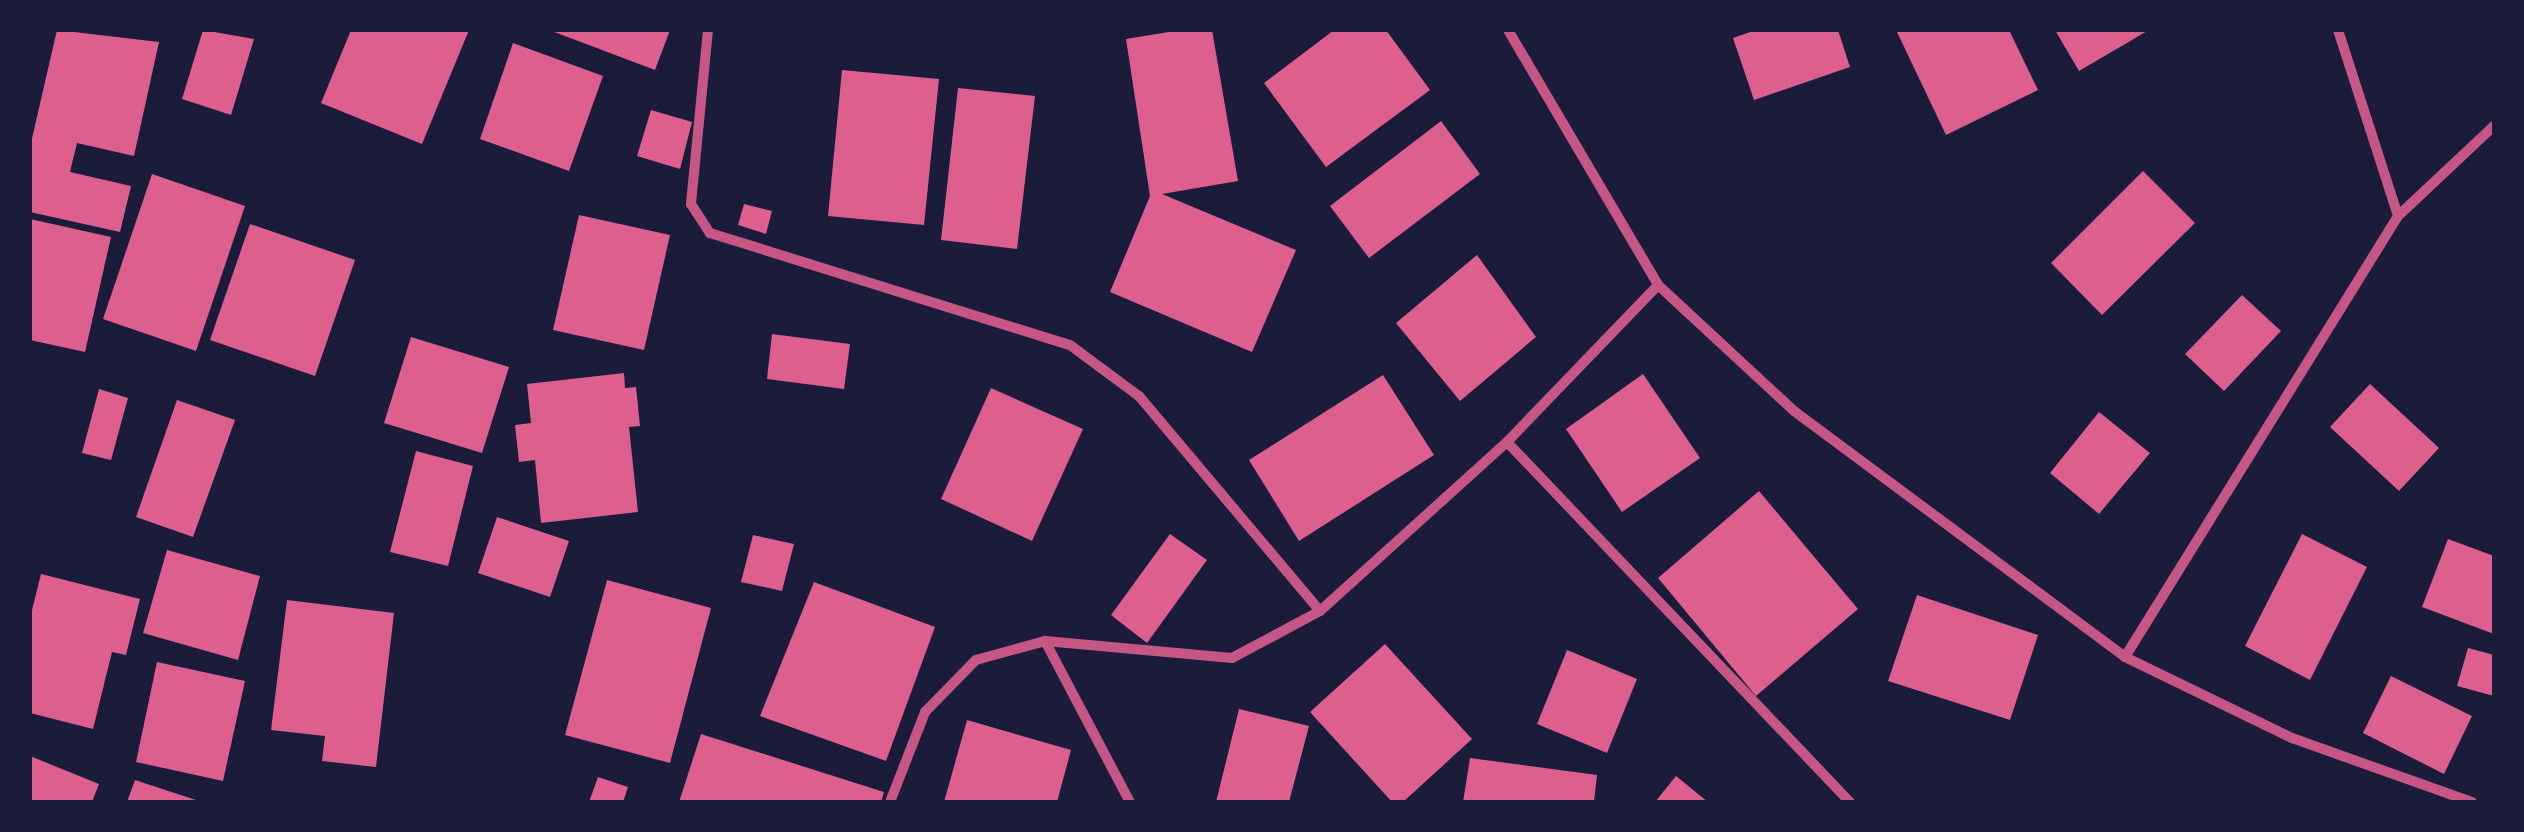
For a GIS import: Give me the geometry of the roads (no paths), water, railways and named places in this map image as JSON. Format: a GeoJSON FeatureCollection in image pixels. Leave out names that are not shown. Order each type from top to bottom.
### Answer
{"type":"FeatureCollection","features":[{"type":"Feature","properties":{"kind":"street"},"geometry":{"type":"LineString","coordinates":[[708,30],[691,204],[710,233],[1070,345],[1139,396],[1320,611]]}},
{"type":"Feature","properties":{"kind":"street"},"geometry":{"type":"LineString","coordinates":[[1508,30],[1658,284],[1794,411],[2125,657],[2292,738],[2472,802]]}},
{"type":"Feature","properties":{"kind":"street"},"geometry":{"type":"LineString","coordinates":[[2338,30],[2398,216]]}},
{"type":"Feature","properties":{"kind":"street"},"geometry":{"type":"LineString","coordinates":[[2125,657],[2398,216],[2494,126]]}},
{"type":"Feature","properties":{"kind":"street"},"geometry":{"type":"LineString","coordinates":[[890,802],[925,712],[976,660],[1045,641],[1232,658],[1320,611],[1507,442],[1658,284]]}},
{"type":"Feature","properties":{"kind":"street"},"geometry":{"type":"LineString","coordinates":[[1507,442],[1850,802]]}},
{"type":"Feature","properties":{"kind":"street"},"geometry":{"type":"LineString","coordinates":[[1045,641],[1130,802]]}}]}
